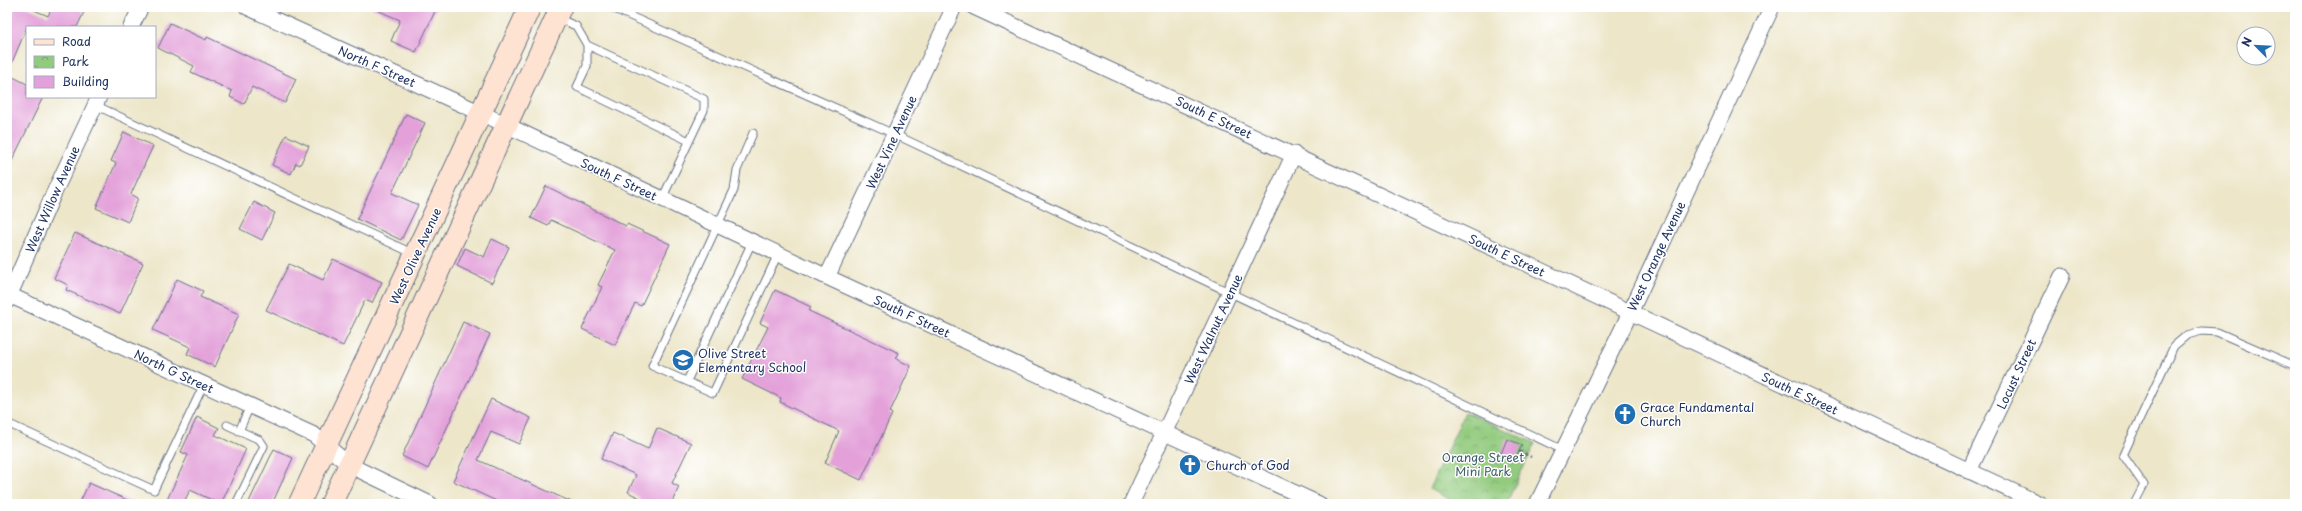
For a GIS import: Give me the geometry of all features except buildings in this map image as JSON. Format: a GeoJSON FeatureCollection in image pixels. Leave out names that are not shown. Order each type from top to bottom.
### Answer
{"type":"FeatureCollection","features":[{"type":"Feature","properties":{"kind":"main road","name":"West Olive Avenue"},"geometry":{"type":"LineString","coordinates":[[331,504],[338,455],[415,254],[530,7]]}},
{"type":"Feature","properties":{"kind":"main road","name":"West Olive Avenue"},"geometry":{"type":"LineString","coordinates":[[299,504],[338,455],[409,337],[559,12]]}},
{"type":"Feature","properties":{"kind":"main road"},"geometry":{"type":"LineString","coordinates":[[409,337],[409,299],[424,266],[421,256],[415,254]]}},
{"type":"Feature","properties":{"kind":"street"},"geometry":{"type":"LineString","coordinates":[[132,26],[141,7]]}},
{"type":"Feature","properties":{"kind":"street","name":"North F Street"},"geometry":{"type":"LineString","coordinates":[[247,7],[507,125]]}},
{"type":"Feature","properties":{"kind":"street","name":"West Vine Avenue"},"geometry":{"type":"LineString","coordinates":[[828,277],[954,7]]}},
{"type":"Feature","properties":{"kind":"street","name":"South E Street"},"geometry":{"type":"LineString","coordinates":[[974,7],[1294,154],[1630,313],[2040,504]]}},
{"type":"Feature","properties":{"kind":"street","name":"West Orange Avenue"},"geometry":{"type":"LineString","coordinates":[[1537,504],[1630,313],[1772,7]]}},
{"type":"Feature","properties":{"kind":"street","name":"West Willow Avenue"},"geometry":{"type":"LineString","coordinates":[[8,297],[97,101]]}},
{"type":"Feature","properties":{"kind":"street","name":"South F Street"},"geometry":{"type":"LineString","coordinates":[[507,125],[752,242],[1319,504]]}},
{"type":"Feature","properties":{"kind":"street","name":"West Walnut Avenue"},"geometry":{"type":"LineString","coordinates":[[1131,504],[1294,154]]}},
{"type":"Feature","properties":{"kind":"street","name":"Locust Street"},"geometry":{"type":"LineString","coordinates":[[1970,471],[2062,276]]}},
{"type":"Feature","properties":{"kind":"street","name":"North G Street"},"geometry":{"type":"LineString","coordinates":[[8,297],[204,384],[314,435],[338,455],[430,504]]}},
{"type":"Feature","properties":{"kind":"lane"},"geometry":{"type":"LineString","coordinates":[[610,7],[894,134],[1563,450]]}},
{"type":"Feature","properties":{"kind":"lane"},"geometry":{"type":"LineString","coordinates":[[559,12],[576,26],[587,45],[587,66],[577,88],[689,141]]}},
{"type":"Feature","properties":{"kind":"lane"},"geometry":{"type":"LineString","coordinates":[[587,45],[704,99],[704,110],[662,199]]}},
{"type":"Feature","properties":{"kind":"lane"},"geometry":{"type":"LineString","coordinates":[[97,101],[415,254]]}},
{"type":"Feature","properties":{"kind":"lane"},"geometry":{"type":"LineString","coordinates":[[754,133],[737,170],[734,190],[652,366],[713,393],[778,254]]}},
{"type":"Feature","properties":{"kind":"lane"},"geometry":{"type":"LineString","coordinates":[[687,381],[752,242]]}},
{"type":"Feature","properties":{"kind":"lane"},"geometry":{"type":"LineString","coordinates":[[2134,504],[2144,485],[2123,455],[2174,346],[2187,335],[2202,331],[2218,332],[2295,366]]}},
{"type":"Feature","properties":{"kind":"lane"},"geometry":{"type":"LineString","coordinates":[[7,423],[154,490],[204,384]]}},
{"type":"Feature","properties":{"kind":"lane"},"geometry":{"type":"LineString","coordinates":[[239,431],[250,406]]}},
{"type":"Feature","properties":{"kind":"lane"},"geometry":{"type":"LineString","coordinates":[[227,425],[260,440],[264,446],[236,504]]}},
{"type":"Feature","properties":{"kind":"path"},"geometry":{"type":"LineString","coordinates":[[1519,451],[1531,456]]}},
{"type":"Feature","properties":{"kind":"green space","name":"Orange Street Mini Park"},"geometry":{"type":"Polygon","coordinates":[[[1465,412],[1535,443],[1506,504],[1459,504],[1429,489],[1465,412]]]}},
{"type":"Feature","properties":{"kind":"place","name":"Olive Street Elementary School"},"geometry":{"type":"Point","coordinates":[683,360]}},
{"type":"Feature","properties":{"kind":"place","name":"Grace Fundamental Church"},"geometry":{"type":"Point","coordinates":[1625,414]}},
{"type":"Feature","properties":{"kind":"place","name":"Church of God"},"geometry":{"type":"Point","coordinates":[1190,465]}}]}
